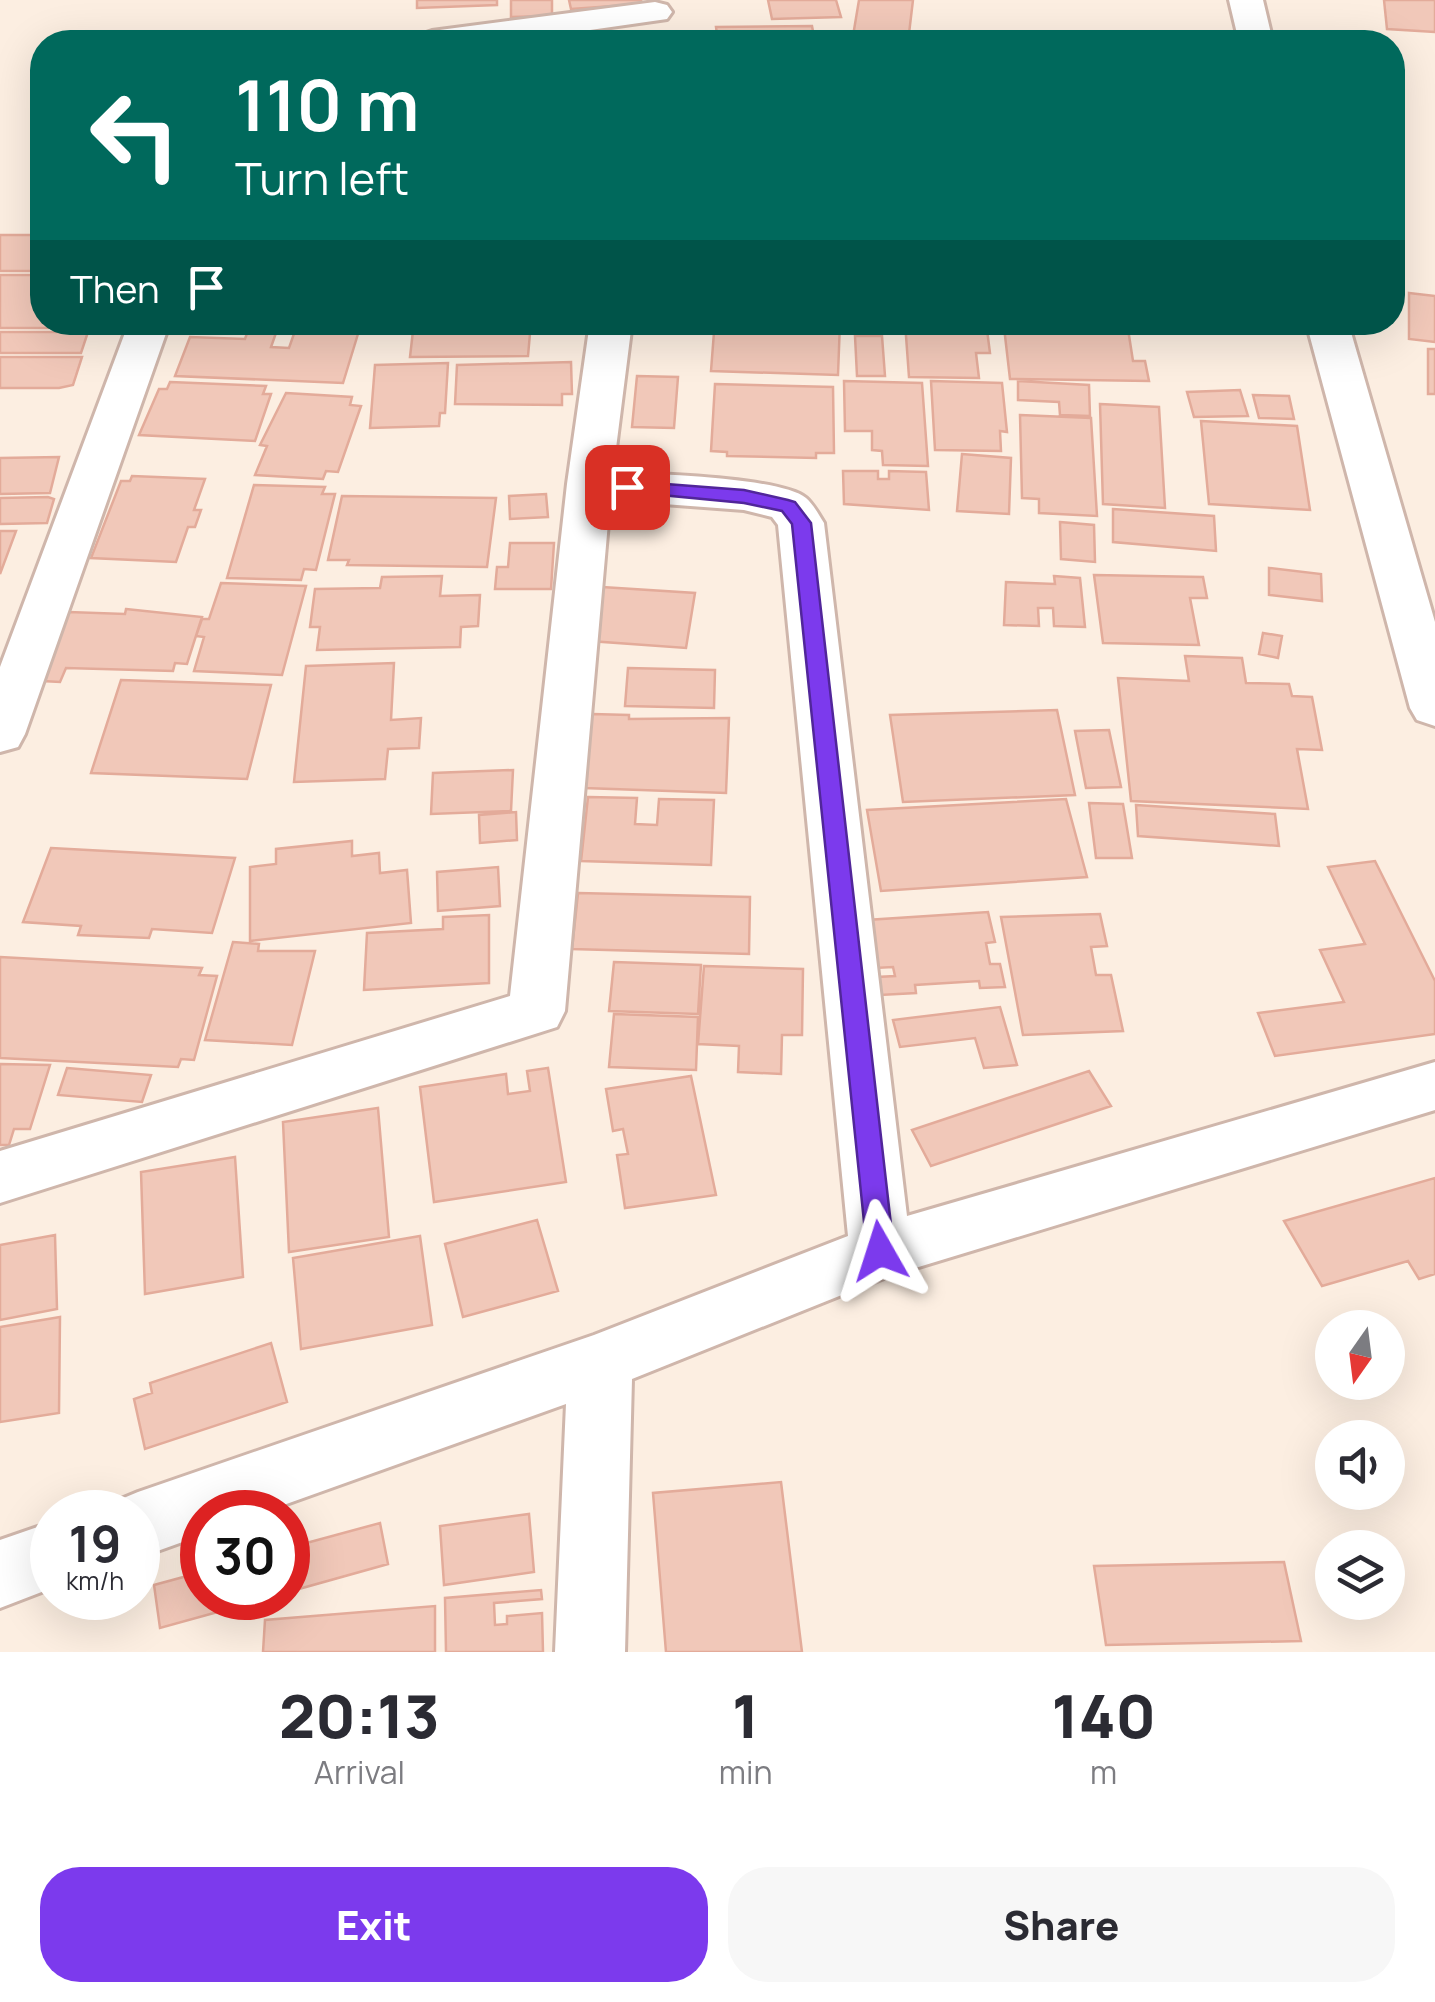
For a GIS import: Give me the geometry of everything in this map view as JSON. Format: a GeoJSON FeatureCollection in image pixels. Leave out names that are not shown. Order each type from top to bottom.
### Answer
{"type":"FeatureCollection","features":[{"type":"Feature","properties":{"kind":"street"},"geometry":{"type":"LineString","coordinates":[[1246,0],[1253,30]]}},
{"type":"Feature","properties":{"kind":"street"},"geometry":{"type":"LineString","coordinates":[[543,30],[654,18]]}},
{"type":"Feature","properties":{"kind":"street"},"geometry":{"type":"LineString","coordinates":[[0,734],[145,335]]}},
{"type":"Feature","properties":{"kind":"street"},"geometry":{"type":"LineString","coordinates":[[0,1177],[537,1010],[588,484],[609,335]]}},
{"type":"Feature","properties":{"kind":"street"},"geometry":{"type":"LineString","coordinates":[[1331,335],[1435,708]]}},
{"type":"Feature","properties":{"kind":"street"},"geometry":{"type":"LineString","coordinates":[[588,484],[744,496],[788,506],[802,523],[880,1251]]}},
{"type":"Feature","properties":{"kind":"street"},"geometry":{"type":"LineString","coordinates":[[160,1517],[600,1362],[880,1251],[1435,1086]]}},
{"type":"Feature","properties":{"kind":"street"},"geometry":{"type":"LineString","coordinates":[[590,1652],[600,1362]]}},
{"type":"Feature","properties":{"kind":"street"},"geometry":{"type":"LineString","coordinates":[[0,1574],[30,1563]]}},
{"type":"Feature","properties":{"kind":"building"},"geometry":{"type":"Polygon","coordinates":[[[417,0],[497,0],[497,5],[417,8],[417,0]]]}},
{"type":"Feature","properties":{"kind":"building"},"geometry":{"type":"Polygon","coordinates":[[[511,0],[552,0],[552,16],[511,17],[511,0]]]}},
{"type":"Feature","properties":{"kind":"building"},"geometry":{"type":"Polygon","coordinates":[[[569,0],[641,0],[642,4],[571,9],[569,0]]]}},
{"type":"Feature","properties":{"kind":"building"},"geometry":{"type":"Polygon","coordinates":[[[768,0],[836,0],[841,17],[772,19],[768,0]]]}},
{"type":"Feature","properties":{"kind":"building"},"geometry":{"type":"Polygon","coordinates":[[[859,0],[913,0],[909,30],[854,30],[859,0]]]}},
{"type":"Feature","properties":{"kind":"building"},"geometry":{"type":"Polygon","coordinates":[[[1384,0],[1435,0],[1435,32],[1387,29],[1384,0]]]}},
{"type":"Feature","properties":{"kind":"building"},"geometry":{"type":"Polygon","coordinates":[[[812,26],[813,30],[716,30],[716,27],[812,26]]]}},
{"type":"Feature","properties":{"kind":"building"},"geometry":{"type":"Polygon","coordinates":[[[0,235],[30,235],[30,271],[0,271],[0,235]]]}},
{"type":"Feature","properties":{"kind":"building"},"geometry":{"type":"Polygon","coordinates":[[[0,275],[30,275],[30,328],[0,328],[0,275]]]}},
{"type":"Feature","properties":{"kind":"building"},"geometry":{"type":"Polygon","coordinates":[[[1409,293],[1435,296],[1435,342],[1409,339],[1409,293]]]}},
{"type":"Feature","properties":{"kind":"building"},"geometry":{"type":"Polygon","coordinates":[[[0,332],[87,335],[81,353],[0,353],[0,332]]]}},
{"type":"Feature","properties":{"kind":"building"},"geometry":{"type":"Polygon","coordinates":[[[246,335],[275,335],[271,347],[289,348],[294,335],[358,335],[343,383],[175,376],[190,337],[245,339],[246,335]]]}},
{"type":"Feature","properties":{"kind":"building"},"geometry":{"type":"Polygon","coordinates":[[[413,335],[530,335],[528,356],[410,357],[413,335]]]}},
{"type":"Feature","properties":{"kind":"building"},"geometry":{"type":"Polygon","coordinates":[[[714,335],[840,335],[838,375],[711,371],[714,335]]]}},
{"type":"Feature","properties":{"kind":"building"},"geometry":{"type":"Polygon","coordinates":[[[906,335],[988,335],[990,353],[976,353],[979,378],[909,377],[906,335]]]}},
{"type":"Feature","properties":{"kind":"building"},"geometry":{"type":"Polygon","coordinates":[[[1005,335],[1129,335],[1133,361],[1145,361],[1149,381],[1010,379],[1005,335]]]}},
{"type":"Feature","properties":{"kind":"building"},"geometry":{"type":"Polygon","coordinates":[[[855,336],[882,336],[885,376],[857,376],[855,336]]]}},
{"type":"Feature","properties":{"kind":"building"},"geometry":{"type":"Polygon","coordinates":[[[1428,349],[1435,349],[1435,394],[1428,394],[1428,349]]]}},
{"type":"Feature","properties":{"kind":"building"},"geometry":{"type":"Polygon","coordinates":[[[0,357],[82,357],[73,385],[0,388],[0,357]]]}},
{"type":"Feature","properties":{"kind":"building"},"geometry":{"type":"Polygon","coordinates":[[[571,362],[572,394],[562,394],[562,405],[455,404],[457,365],[571,362]]]}},
{"type":"Feature","properties":{"kind":"building"},"geometry":{"type":"Polygon","coordinates":[[[448,363],[445,413],[440,413],[439,426],[370,428],[375,365],[448,363]]]}},
{"type":"Feature","properties":{"kind":"building"},"geometry":{"type":"Polygon","coordinates":[[[637,376],[678,377],[674,428],[632,427],[637,376]]]}},
{"type":"Feature","properties":{"kind":"building"},"geometry":{"type":"Polygon","coordinates":[[[844,381],[922,383],[928,466],[883,465],[882,451],[872,450],[872,431],[845,431],[844,381]]]}},
{"type":"Feature","properties":{"kind":"building"},"geometry":{"type":"Polygon","coordinates":[[[931,381],[1002,383],[1007,432],[1000,431],[1001,451],[935,450],[931,381]]]}},
{"type":"Feature","properties":{"kind":"building"},"geometry":{"type":"Polygon","coordinates":[[[1018,381],[1089,385],[1090,416],[1060,415],[1059,402],[1018,400],[1018,381]]]}},
{"type":"Feature","properties":{"kind":"building"},"geometry":{"type":"Polygon","coordinates":[[[170,382],[266,386],[263,394],[271,394],[255,441],[139,435],[159,389],[167,389],[170,382]]]}},
{"type":"Feature","properties":{"kind":"building"},"geometry":{"type":"Polygon","coordinates":[[[715,384],[833,387],[834,453],[816,453],[816,458],[727,456],[727,452],[711,451],[715,384]]]}},
{"type":"Feature","properties":{"kind":"building"},"geometry":{"type":"Polygon","coordinates":[[[1240,390],[1248,416],[1194,417],[1187,392],[1240,390]]]}},
{"type":"Feature","properties":{"kind":"building"},"geometry":{"type":"Polygon","coordinates":[[[286,393],[352,397],[350,405],[361,406],[338,472],[326,471],[323,479],[255,475],[267,446],[260,445],[286,393]]]}},
{"type":"Feature","properties":{"kind":"building"},"geometry":{"type":"Polygon","coordinates":[[[1253,395],[1289,396],[1294,419],[1259,418],[1253,395]]]}},
{"type":"Feature","properties":{"kind":"building"},"geometry":{"type":"Polygon","coordinates":[[[1100,404],[1159,407],[1165,508],[1103,504],[1100,404]]]}},
{"type":"Feature","properties":{"kind":"building"},"geometry":{"type":"Polygon","coordinates":[[[1020,415],[1091,418],[1097,516],[1039,513],[1039,499],[1022,498],[1020,415]]]}},
{"type":"Feature","properties":{"kind":"building"},"geometry":{"type":"Polygon","coordinates":[[[1201,421],[1297,426],[1310,510],[1209,504],[1201,421]]]}},
{"type":"Feature","properties":{"kind":"building"},"geometry":{"type":"Polygon","coordinates":[[[962,454],[1011,458],[1009,514],[957,511],[962,454]]]}},
{"type":"Feature","properties":{"kind":"building"},"geometry":{"type":"Polygon","coordinates":[[[59,457],[50,493],[0,494],[0,458],[59,457]]]}},
{"type":"Feature","properties":{"kind":"building"},"geometry":{"type":"Polygon","coordinates":[[[843,471],[878,471],[878,479],[889,479],[889,471],[926,472],[929,510],[844,504],[843,471]]]}},
{"type":"Feature","properties":{"kind":"building"},"geometry":{"type":"Polygon","coordinates":[[[132,476],[205,479],[194,510],[201,510],[195,527],[188,527],[176,562],[91,558],[121,481],[130,481],[132,476]]]}},
{"type":"Feature","properties":{"kind":"building"},"geometry":{"type":"Polygon","coordinates":[[[254,485],[325,487],[322,494],[335,494],[316,570],[304,569],[301,580],[227,578],[254,485]]]}},
{"type":"Feature","properties":{"kind":"building"},"geometry":{"type":"Polygon","coordinates":[[[546,494],[548,517],[510,519],[509,496],[546,494]]]}},
{"type":"Feature","properties":{"kind":"building"},"geometry":{"type":"Polygon","coordinates":[[[342,496],[496,498],[487,567],[347,565],[349,560],[328,560],[342,496]]]}},
{"type":"Feature","properties":{"kind":"building"},"geometry":{"type":"Polygon","coordinates":[[[0,498],[54,499],[47,523],[0,524],[0,498]]]}},
{"type":"Feature","properties":{"kind":"building"},"geometry":{"type":"Polygon","coordinates":[[[1113,509],[1214,516],[1216,551],[1113,542],[1113,509]]]}},
{"type":"Feature","properties":{"kind":"building"},"geometry":{"type":"Polygon","coordinates":[[[1060,522],[1094,525],[1095,562],[1061,559],[1060,522]]]}},
{"type":"Feature","properties":{"kind":"building"},"geometry":{"type":"Polygon","coordinates":[[[0,531],[16,531],[0,574],[0,531]]]}},
{"type":"Feature","properties":{"kind":"building"},"geometry":{"type":"Polygon","coordinates":[[[510,543],[554,543],[551,589],[495,589],[497,567],[508,567],[510,543]]]}},
{"type":"Feature","properties":{"kind":"building"},"geometry":{"type":"Polygon","coordinates":[[[1269,568],[1321,574],[1322,601],[1269,595],[1269,568]]]}},
{"type":"Feature","properties":{"kind":"building"},"geometry":{"type":"Polygon","coordinates":[[[1094,575],[1203,577],[1207,598],[1190,598],[1199,645],[1103,643],[1094,575]]]}},
{"type":"Feature","properties":{"kind":"building"},"geometry":{"type":"Polygon","coordinates":[[[442,576],[440,596],[480,595],[478,626],[461,627],[460,647],[317,650],[320,627],[310,627],[315,589],[380,588],[382,577],[442,576]]]}},
{"type":"Feature","properties":{"kind":"building"},"geometry":{"type":"Polygon","coordinates":[[[1054,576],[1080,578],[1085,627],[1054,626],[1053,608],[1038,608],[1039,626],[1004,625],[1006,582],[1055,584],[1054,576]]]}},
{"type":"Feature","properties":{"kind":"building"},"geometry":{"type":"Polygon","coordinates":[[[221,583],[306,586],[282,675],[194,671],[204,637],[196,636],[202,619],[209,619],[221,583]]]}},
{"type":"Feature","properties":{"kind":"building"},"geometry":{"type":"Polygon","coordinates":[[[602,587],[695,593],[686,648],[590,641],[602,587]]]}},
{"type":"Feature","properties":{"kind":"building"},"geometry":{"type":"Polygon","coordinates":[[[126,609],[202,617],[187,664],[175,663],[173,671],[66,668],[60,682],[43,681],[69,612],[125,614],[126,609]]]}},
{"type":"Feature","properties":{"kind":"building"},"geometry":{"type":"Polygon","coordinates":[[[1263,633],[1282,636],[1278,658],[1259,654],[1263,633]]]}},
{"type":"Feature","properties":{"kind":"building"},"geometry":{"type":"Polygon","coordinates":[[[1185,656],[1242,658],[1246,683],[1289,684],[1292,696],[1312,697],[1322,750],[1297,749],[1308,809],[1131,801],[1118,678],[1189,681],[1185,656]]]}},
{"type":"Feature","properties":{"kind":"building"},"geometry":{"type":"Polygon","coordinates":[[[394,663],[391,720],[421,718],[419,748],[388,749],[385,779],[294,782],[306,666],[394,663]]]}},
{"type":"Feature","properties":{"kind":"building"},"geometry":{"type":"Polygon","coordinates":[[[628,668],[715,670],[714,708],[625,706],[628,668]]]}},
{"type":"Feature","properties":{"kind":"building"},"geometry":{"type":"Polygon","coordinates":[[[121,680],[271,685],[247,779],[91,773],[121,680]]]}},
{"type":"Feature","properties":{"kind":"building"},"geometry":{"type":"Polygon","coordinates":[[[1057,710],[1075,795],[903,802],[890,715],[1057,710]]]}},
{"type":"Feature","properties":{"kind":"building"},"geometry":{"type":"Polygon","coordinates":[[[592,714],[629,715],[629,719],[729,718],[726,793],[584,788],[592,714]]]}},
{"type":"Feature","properties":{"kind":"building"},"geometry":{"type":"Polygon","coordinates":[[[1109,730],[1121,787],[1086,788],[1075,731],[1109,730]]]}},
{"type":"Feature","properties":{"kind":"building"},"geometry":{"type":"Polygon","coordinates":[[[513,770],[511,811],[431,814],[433,773],[513,770]]]}},
{"type":"Feature","properties":{"kind":"building"},"geometry":{"type":"Polygon","coordinates":[[[588,797],[637,798],[635,824],[657,825],[659,799],[714,800],[711,865],[581,861],[588,797]]]}},
{"type":"Feature","properties":{"kind":"building"},"geometry":{"type":"Polygon","coordinates":[[[1066,799],[1087,877],[881,891],[867,810],[1066,799]]]}},
{"type":"Feature","properties":{"kind":"building"},"geometry":{"type":"Polygon","coordinates":[[[1089,803],[1123,804],[1132,858],[1096,858],[1089,803]]]}},
{"type":"Feature","properties":{"kind":"building"},"geometry":{"type":"Polygon","coordinates":[[[1136,805],[1275,814],[1279,846],[1138,836],[1136,805]]]}},
{"type":"Feature","properties":{"kind":"building"},"geometry":{"type":"Polygon","coordinates":[[[516,812],[517,840],[480,843],[479,815],[516,812]]]}},
{"type":"Feature","properties":{"kind":"building"},"geometry":{"type":"Polygon","coordinates":[[[352,841],[352,856],[379,853],[380,873],[407,870],[411,923],[250,941],[250,867],[276,864],[276,849],[352,841]]]}},
{"type":"Feature","properties":{"kind":"building"},"geometry":{"type":"Polygon","coordinates":[[[51,848],[235,858],[212,933],[152,929],[149,938],[78,935],[81,926],[23,922],[51,848]]]}},
{"type":"Feature","properties":{"kind":"building"},"geometry":{"type":"Polygon","coordinates":[[[1375,861],[1435,981],[1435,1034],[1275,1056],[1258,1013],[1344,1002],[1320,950],[1365,944],[1328,867],[1375,861]]]}},
{"type":"Feature","properties":{"kind":"building"},"geometry":{"type":"Polygon","coordinates":[[[498,867],[500,906],[438,911],[437,872],[498,867]]]}},
{"type":"Feature","properties":{"kind":"building"},"geometry":{"type":"Polygon","coordinates":[[[578,893],[750,897],[749,954],[572,949],[578,893]]]}},
{"type":"Feature","properties":{"kind":"building"},"geometry":{"type":"Polygon","coordinates":[[[988,912],[995,942],[986,943],[990,964],[1000,964],[1005,987],[980,988],[979,981],[915,985],[916,993],[880,995],[877,977],[895,976],[893,967],[875,968],[867,920],[988,912]]]}},
{"type":"Feature","properties":{"kind":"building"},"geometry":{"type":"Polygon","coordinates":[[[1100,914],[1107,946],[1091,947],[1096,975],[1111,975],[1123,1031],[1023,1035],[1001,917],[1100,914]]]}},
{"type":"Feature","properties":{"kind":"building"},"geometry":{"type":"Polygon","coordinates":[[[489,915],[489,983],[364,990],[367,933],[443,929],[443,917],[489,915]]]}},
{"type":"Feature","properties":{"kind":"building"},"geometry":{"type":"Polygon","coordinates":[[[233,942],[259,944],[258,951],[315,951],[292,1045],[205,1040],[233,942]]]}},
{"type":"Feature","properties":{"kind":"building"},"geometry":{"type":"Polygon","coordinates":[[[0,957],[202,968],[199,975],[217,976],[194,1060],[181,1059],[178,1067],[0,1058],[0,957]]]}},
{"type":"Feature","properties":{"kind":"building"},"geometry":{"type":"Polygon","coordinates":[[[614,962],[701,965],[698,1014],[609,1011],[614,962]]]}},
{"type":"Feature","properties":{"kind":"building"},"geometry":{"type":"Polygon","coordinates":[[[704,966],[803,969],[802,1035],[782,1035],[781,1074],[738,1072],[739,1046],[698,1044],[704,966]]]}},
{"type":"Feature","properties":{"kind":"building"},"geometry":{"type":"Polygon","coordinates":[[[1000,1007],[1017,1065],[984,1068],[975,1038],[900,1047],[893,1020],[1000,1007]]]}},
{"type":"Feature","properties":{"kind":"building"},"geometry":{"type":"Polygon","coordinates":[[[614,1014],[698,1017],[696,1070],[609,1067],[614,1014]]]}},
{"type":"Feature","properties":{"kind":"building"},"geometry":{"type":"Polygon","coordinates":[[[0,1064],[50,1065],[30,1129],[14,1129],[9,1145],[0,1145],[0,1064]]]}},
{"type":"Feature","properties":{"kind":"building"},"geometry":{"type":"Polygon","coordinates":[[[67,1068],[151,1075],[142,1102],[58,1095],[67,1068]]]}},
{"type":"Feature","properties":{"kind":"building"},"geometry":{"type":"Polygon","coordinates":[[[548,1068],[566,1182],[434,1202],[420,1087],[506,1074],[508,1094],[530,1091],[527,1071],[548,1068]]]}},
{"type":"Feature","properties":{"kind":"building"},"geometry":{"type":"Polygon","coordinates":[[[1089,1071],[1111,1106],[931,1166],[912,1130],[1089,1071]]]}},
{"type":"Feature","properties":{"kind":"building"},"geometry":{"type":"Polygon","coordinates":[[[691,1076],[716,1195],[625,1208],[617,1155],[628,1154],[623,1129],[613,1131],[606,1089],[691,1076]]]}},
{"type":"Feature","properties":{"kind":"building"},"geometry":{"type":"Polygon","coordinates":[[[378,1108],[389,1237],[289,1252],[283,1122],[378,1108]]]}},
{"type":"Feature","properties":{"kind":"building"},"geometry":{"type":"Polygon","coordinates":[[[235,1157],[243,1277],[145,1294],[141,1172],[235,1157]]]}},
{"type":"Feature","properties":{"kind":"building"},"geometry":{"type":"Polygon","coordinates":[[[1435,1178],[1435,1274],[1419,1279],[1408,1261],[1322,1286],[1284,1221],[1435,1178]]]}},
{"type":"Feature","properties":{"kind":"building"},"geometry":{"type":"Polygon","coordinates":[[[537,1220],[558,1291],[463,1317],[445,1244],[537,1220]]]}},
{"type":"Feature","properties":{"kind":"building"},"geometry":{"type":"Polygon","coordinates":[[[55,1235],[57,1309],[0,1320],[0,1245],[55,1235]]]}},
{"type":"Feature","properties":{"kind":"building"},"geometry":{"type":"Polygon","coordinates":[[[420,1236],[432,1325],[301,1349],[293,1258],[420,1236]]]}},
{"type":"Feature","properties":{"kind":"building"},"geometry":{"type":"Polygon","coordinates":[[[60,1317],[59,1413],[0,1422],[0,1327],[60,1317]]]}},
{"type":"Feature","properties":{"kind":"building"},"geometry":{"type":"Polygon","coordinates":[[[271,1343],[287,1402],[145,1449],[134,1399],[152,1393],[150,1383],[271,1343]]]}},
{"type":"Feature","properties":{"kind":"building"},"geometry":{"type":"Polygon","coordinates":[[[781,1482],[802,1652],[666,1652],[653,1493],[781,1482]]]}},
{"type":"Feature","properties":{"kind":"building"},"geometry":{"type":"Polygon","coordinates":[[[529,1514],[534,1572],[444,1585],[440,1526],[529,1514]]]}},
{"type":"Feature","properties":{"kind":"building"},"geometry":{"type":"Polygon","coordinates":[[[380,1523],[388,1564],[310,1586],[310,1542],[380,1523]]]}},
{"type":"Feature","properties":{"kind":"building"},"geometry":{"type":"Polygon","coordinates":[[[1284,1562],[1301,1641],[1106,1645],[1094,1566],[1284,1562]]]}},
{"type":"Feature","properties":{"kind":"building"},"geometry":{"type":"Polygon","coordinates":[[[180,1578],[180,1620],[189,1620],[160,1628],[160,1583],[180,1578]]]}},
{"type":"Feature","properties":{"kind":"building"},"geometry":{"type":"Polygon","coordinates":[[[541,1590],[542,1599],[494,1603],[495,1625],[507,1624],[507,1616],[542,1613],[543,1652],[446,1652],[445,1598],[541,1590]]]}},
{"type":"Feature","properties":{"kind":"building"},"geometry":{"type":"Polygon","coordinates":[[[435,1606],[435,1652],[263,1652],[265,1620],[310,1620],[310,1616],[435,1606]]]}},
{"type":"Feature","properties":{"kind":"route"},"geometry":{"type":"LineString","coordinates":[[627,487],[744,496],[788,506],[802,523],[880,1251]]}}]}
